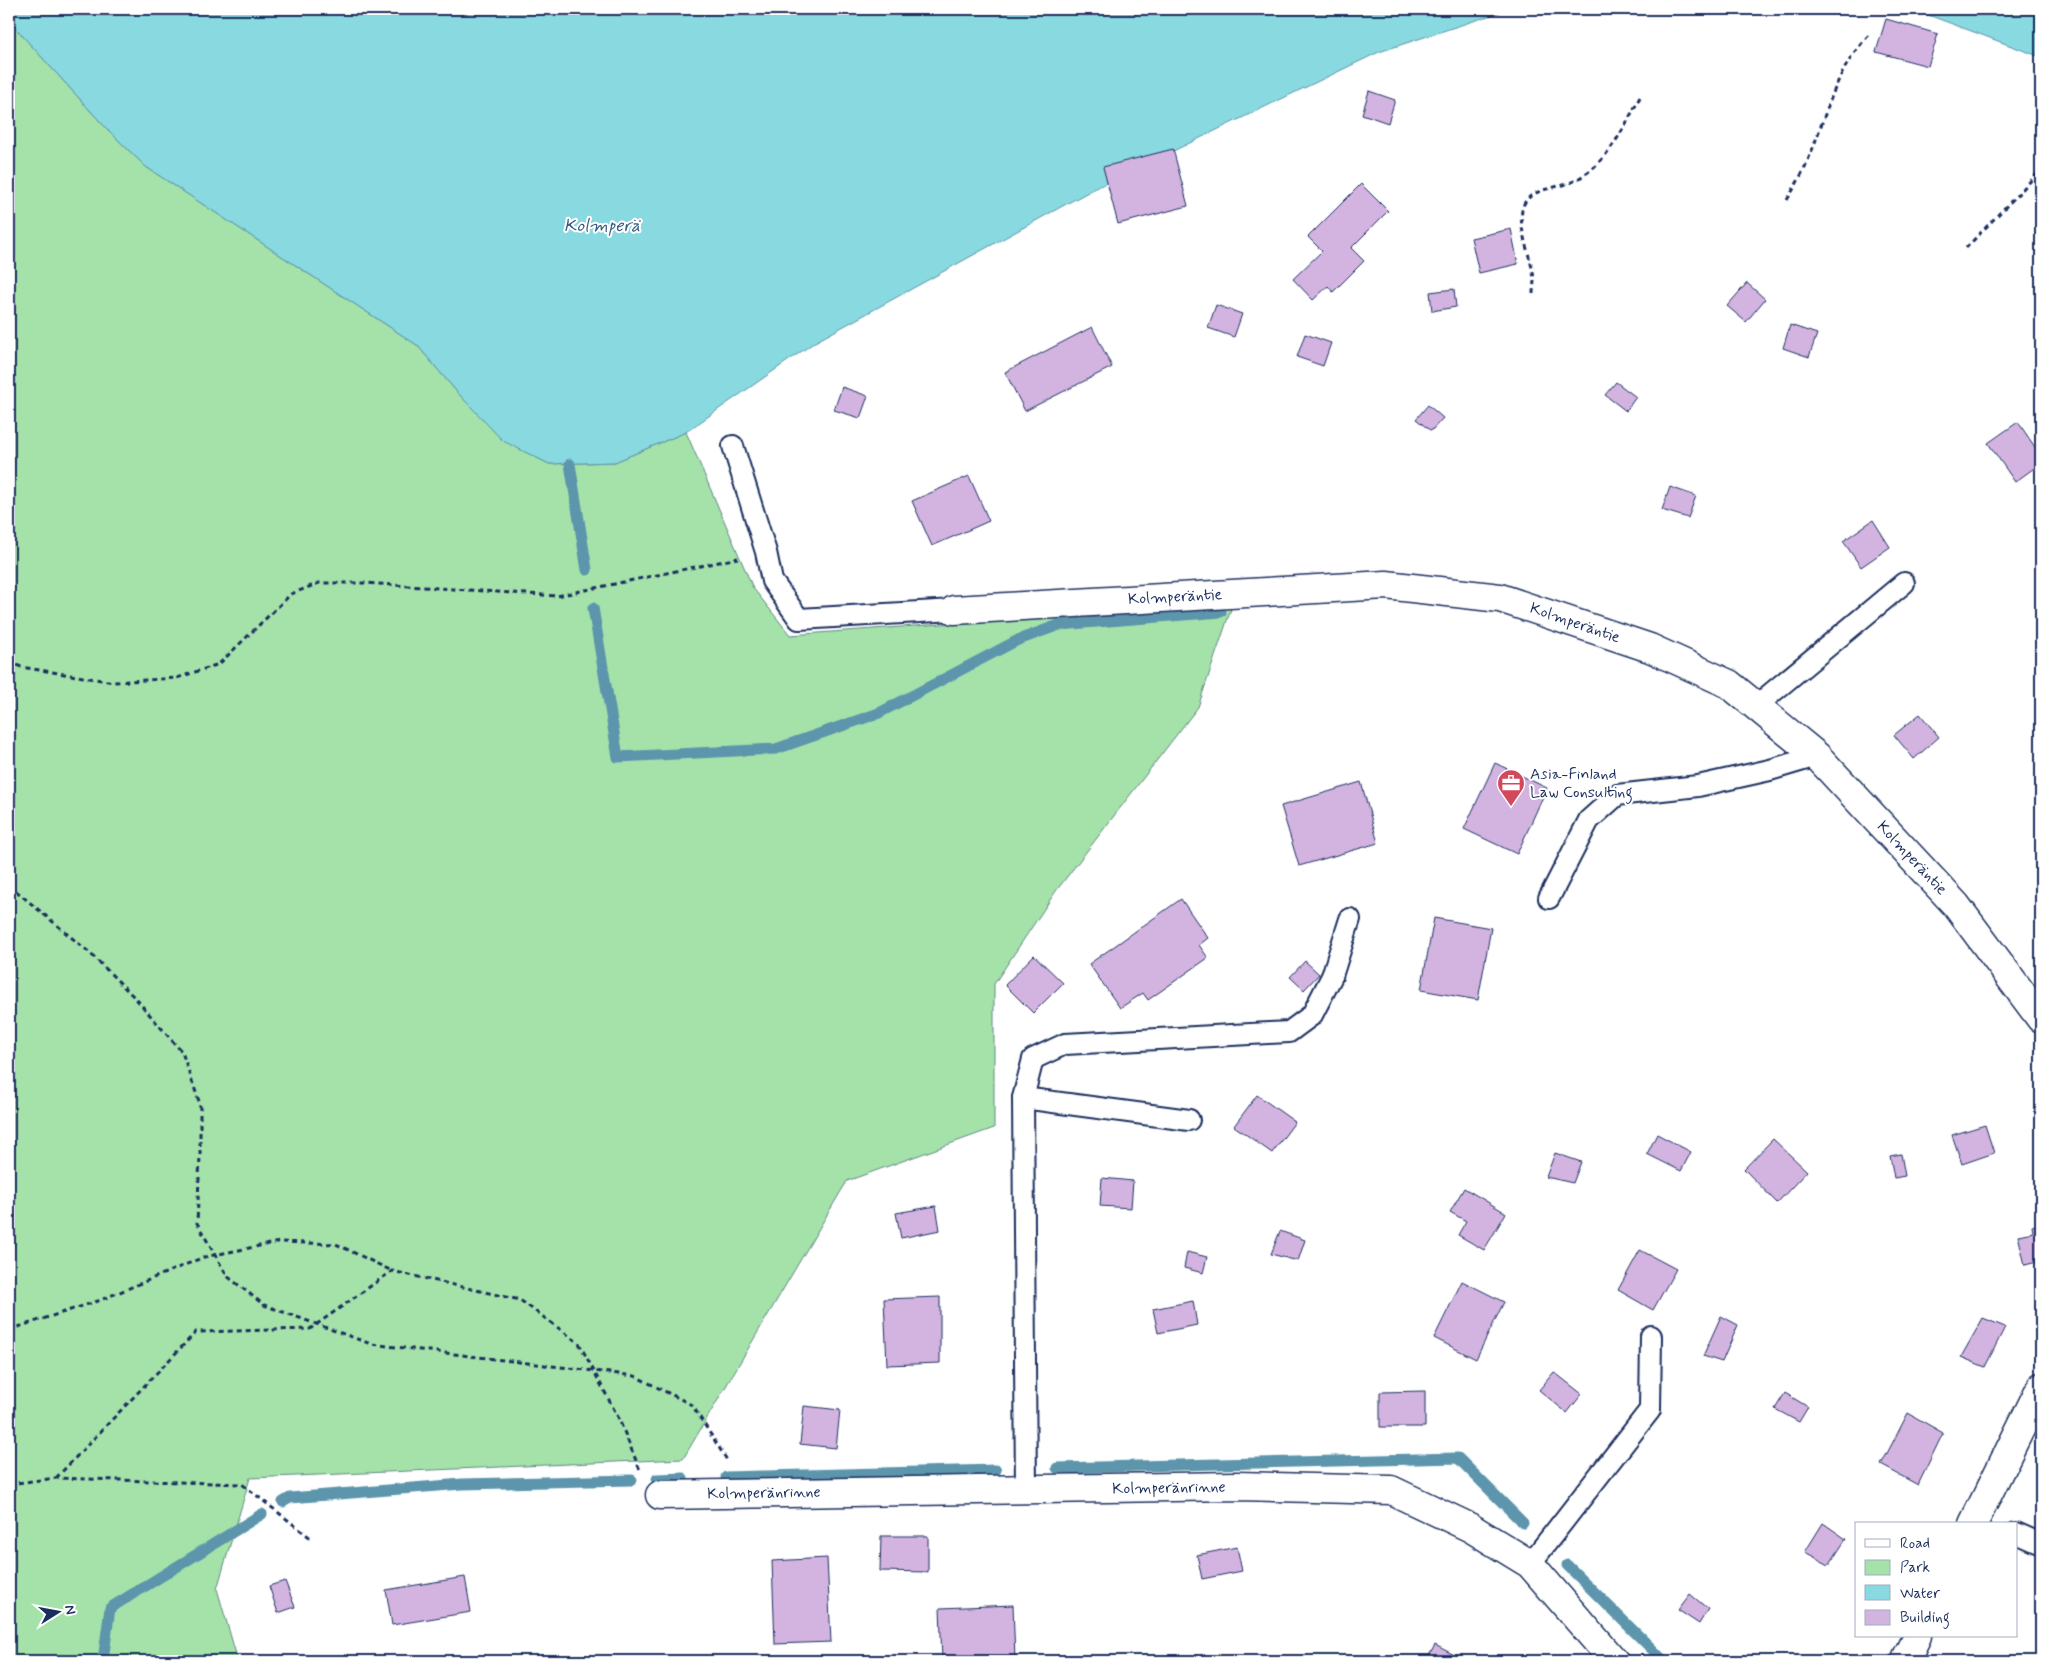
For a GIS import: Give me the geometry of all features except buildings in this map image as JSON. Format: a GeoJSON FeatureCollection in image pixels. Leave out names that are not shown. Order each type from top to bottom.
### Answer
{"type":"FeatureCollection","features":[{"type":"Feature","properties":{"kind":"street","name":"Kolmperäntie"},"geometry":{"type":"LineString","coordinates":[[954,610],[1386,585],[1500,598],[1650,648],[1729,684],[1817,756],[1956,905],[2041,1019]]}},
{"type":"Feature","properties":{"kind":"street"},"geometry":{"type":"LineString","coordinates":[[1981,1522],[2041,1387]]}},
{"type":"Feature","properties":{"kind":"street","name":"Kolmperänrinne"},"geometry":{"type":"LineString","coordinates":[[660,1494],[1026,1491],[1237,1486],[1391,1490],[1471,1528],[1530,1564],[1614,1661]]}},
{"type":"Feature","properties":{"kind":"street"},"geometry":{"type":"LineString","coordinates":[[1905,1661],[1916,1638]]}},
{"type":"Feature","properties":{"kind":"lane"},"geometry":{"type":"LineString","coordinates":[[733,446],[766,552],[772,581],[799,619],[954,610]]}},
{"type":"Feature","properties":{"kind":"lane"},"geometry":{"type":"LineString","coordinates":[[1756,706],[1904,583]]}},
{"type":"Feature","properties":{"kind":"lane"},"geometry":{"type":"LineString","coordinates":[[1550,898],[1588,820],[1617,795],[1698,786],[1770,770],[1817,756]]}},
{"type":"Feature","properties":{"kind":"lane"},"geometry":{"type":"LineString","coordinates":[[1026,1491],[1023,1098],[1033,1059],[1065,1044],[1289,1032],[1312,1016],[1332,976],[1350,919]]}},
{"type":"Feature","properties":{"kind":"lane"},"geometry":{"type":"LineString","coordinates":[[1023,1098],[1188,1120]]}},
{"type":"Feature","properties":{"kind":"lane"},"geometry":{"type":"LineString","coordinates":[[1530,1564],[1650,1410],[1652,1336]]}},
{"type":"Feature","properties":{"kind":"lane"},"geometry":{"type":"LineString","coordinates":[[2018,1535],[2041,1544]]}},
{"type":"Feature","properties":{"kind":"path"},"geometry":{"type":"LineString","coordinates":[[1787,200],[1804,169],[1829,99],[1857,47],[1869,35]]}},
{"type":"Feature","properties":{"kind":"path"},"geometry":{"type":"LineString","coordinates":[[1533,294],[1534,278],[1522,219],[1525,203],[1538,192],[1571,182],[1588,173],[1610,149],[1624,128],[1640,97]]}},
{"type":"Feature","properties":{"kind":"path"},"geometry":{"type":"LineString","coordinates":[[1966,248],[2041,170]]}},
{"type":"Feature","properties":{"kind":"path"},"geometry":{"type":"LineString","coordinates":[[9,661],[21,667],[114,682],[177,678],[219,664],[291,594],[319,582],[364,583],[556,596],[766,552]]}},
{"type":"Feature","properties":{"kind":"path"},"geometry":{"type":"LineString","coordinates":[[9,885],[90,953],[137,1000],[182,1052],[200,1104],[197,1223],[227,1276],[264,1305],[372,1344],[635,1376],[692,1405],[727,1460],[729,1477],[738,1494]]}},
{"type":"Feature","properties":{"kind":"path"},"geometry":{"type":"LineString","coordinates":[[9,1330],[98,1301],[215,1255],[279,1242],[336,1244],[392,1271],[520,1300],[580,1342],[618,1417],[644,1478],[660,1494]]}},
{"type":"Feature","properties":{"kind":"path"},"geometry":{"type":"LineString","coordinates":[[56,1478],[196,1332],[310,1329],[392,1271]]}},
{"type":"Feature","properties":{"kind":"path"},"geometry":{"type":"LineString","coordinates":[[9,1484],[56,1478],[242,1484],[312,1539]]}},
{"type":"Feature","properties":{"kind":"green space"},"geometry":{"type":"Polygon","coordinates":[[[9,21],[106,128],[146,167],[417,345],[456,391],[504,441],[549,464],[615,462],[686,432],[753,588],[790,635],[1233,603],[1198,707],[1056,891],[994,984],[994,1128],[847,1181],[683,1459],[250,1478],[217,1589],[238,1661],[9,1661],[9,21]]]}},
{"type":"Feature","properties":{"kind":"water","name":"Kolmperä"},"geometry":{"type":"Polygon","coordinates":[[[9,9],[1510,9],[1379,52],[1090,191],[815,342],[686,432],[615,462],[549,464],[503,441],[456,391],[417,345],[146,167],[106,128],[9,21],[9,9]]]}},
{"type":"Feature","properties":{"kind":"water"},"geometry":{"type":"Polygon","coordinates":[[[1912,9],[2041,9],[2041,57],[1912,9]]]}},
{"type":"Feature","properties":{"kind":"waterway"},"geometry":{"type":"LineString","coordinates":[[570,464],[587,570]]}},
{"type":"Feature","properties":{"kind":"waterway"},"geometry":{"type":"LineString","coordinates":[[593,608],[618,757],[776,749],[879,713],[1018,640],[1059,625],[1221,612]]}},
{"type":"Feature","properties":{"kind":"waterway"},"geometry":{"type":"LineString","coordinates":[[1057,1468],[1458,1458],[1523,1523]]}},
{"type":"Feature","properties":{"kind":"waterway"},"geometry":{"type":"LineString","coordinates":[[726,1477],[996,1470]]}},
{"type":"Feature","properties":{"kind":"waterway"},"geometry":{"type":"LineString","coordinates":[[657,1479],[683,1478]]}},
{"type":"Feature","properties":{"kind":"waterway"},"geometry":{"type":"LineString","coordinates":[[283,1502],[290,1498],[462,1484],[632,1480]]}},
{"type":"Feature","properties":{"kind":"waterway"},"geometry":{"type":"LineString","coordinates":[[103,1661],[110,1608],[262,1514]]}},
{"type":"Feature","properties":{"kind":"waterway"},"geometry":{"type":"LineString","coordinates":[[1567,1565],[1664,1661]]}},
{"type":"Feature","properties":{"kind":"place","name":"Asia-Finland Law Consulting"},"geometry":{"type":"Point","coordinates":[1511,807]}}]}
